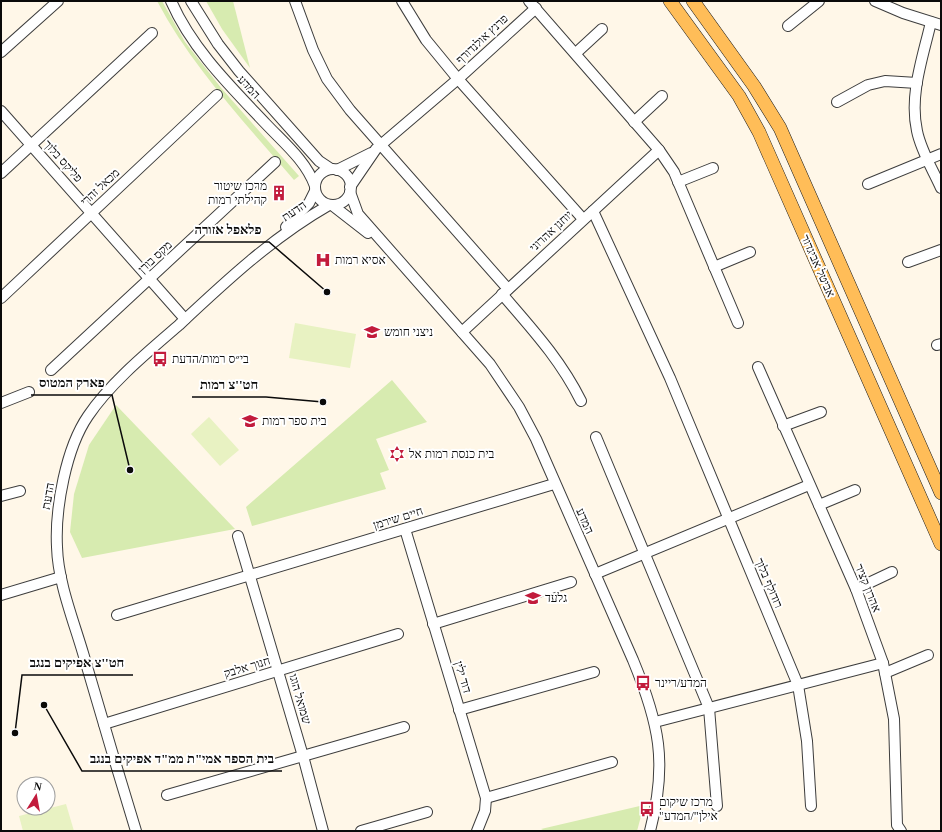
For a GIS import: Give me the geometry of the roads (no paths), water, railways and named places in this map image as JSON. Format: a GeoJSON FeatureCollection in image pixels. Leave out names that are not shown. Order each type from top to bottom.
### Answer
{"type":"FeatureCollection","features":[{"type":"Feature","properties":{"kind":"main road","name":"אביטל אביגדור"},"geometry":{"type":"LineString","coordinates":[[670,1],[739,96],[759,132],[941,544]]}},
{"type":"Feature","properties":{"kind":"main road","name":"אביטל אביגדור"},"geometry":{"type":"LineString","coordinates":[[693,1],[754,86],[780,128],[941,493]]}},
{"type":"Feature","properties":{"kind":"street"},"geometry":{"type":"LineString","coordinates":[[1,52],[58,1]]}},
{"type":"Feature","properties":{"kind":"street","name":"המדע"},"geometry":{"type":"LineString","coordinates":[[171,1],[194,40],[219,74],[302,162],[315,188]]}},
{"type":"Feature","properties":{"kind":"street","name":"המדע"},"geometry":{"type":"LineString","coordinates":[[191,1],[218,44],[239,71],[318,162],[334,170]]}},
{"type":"Feature","properties":{"kind":"street"},"geometry":{"type":"LineString","coordinates":[[295,1],[313,50],[327,79],[378,147],[505,292],[550,349],[568,376],[580,400]]}},
{"type":"Feature","properties":{"kind":"street"},"geometry":{"type":"LineString","coordinates":[[402,1],[426,40],[458,79],[583,219]]}},
{"type":"Feature","properties":{"kind":"street"},"geometry":{"type":"LineString","coordinates":[[788,26],[819,1]]}},
{"type":"Feature","properties":{"kind":"street"},"geometry":{"type":"LineString","coordinates":[[875,1],[936,24],[917,83],[914,106],[917,132],[941,188]]}},
{"type":"Feature","properties":{"kind":"street","name":"פרנץ אולנדורף"},"geometry":{"type":"LineString","coordinates":[[334,170],[355,162],[378,147],[458,79],[532,4],[659,150],[674,172],[738,323]]}},
{"type":"Feature","properties":{"kind":"street"},"geometry":{"type":"LineString","coordinates":[[576,53],[602,29]]}},
{"type":"Feature","properties":{"kind":"street"},"geometry":{"type":"LineString","coordinates":[[1,173],[152,33]]}},
{"type":"Feature","properties":{"kind":"street"},"geometry":{"type":"LineString","coordinates":[[837,102],[868,85],[885,81],[917,83]]}},
{"type":"Feature","properties":{"kind":"street","name":"מכאל זהרי"},"geometry":{"type":"LineString","coordinates":[[1,298],[217,95]]}},
{"type":"Feature","properties":{"kind":"street"},"geometry":{"type":"LineString","coordinates":[[634,122],[662,96]]}},
{"type":"Feature","properties":{"kind":"street","name":"פליקס בלוך"},"geometry":{"type":"LineString","coordinates":[[1,110],[185,319]]}},
{"type":"Feature","properties":{"kind":"street","name":"פרנץ אולנדורף"},"geometry":{"type":"LineString","coordinates":[[350,189],[378,147]]}},
{"type":"Feature","properties":{"kind":"street","name":"יוחנן אהרוני"},"geometry":{"type":"LineString","coordinates":[[462,332],[659,150]]}},
{"type":"Feature","properties":{"kind":"street"},"geometry":{"type":"LineString","coordinates":[[868,184],[941,154]]}},
{"type":"Feature","properties":{"kind":"street","name":"מקס בורן"},"geometry":{"type":"LineString","coordinates":[[51,370],[275,162]]}},
{"type":"Feature","properties":{"kind":"street"},"geometry":{"type":"LineString","coordinates":[[678,182],[713,168]]}},
{"type":"Feature","properties":{"kind":"street"},"geometry":{"type":"LineString","coordinates":[[334,170],[348,178],[350,189],[345,200],[331,205],[320,200],[315,188],[316,181],[322,173],[334,170]]}},
{"type":"Feature","properties":{"kind":"street","name":"הדעת"},"geometry":{"type":"LineString","coordinates":[[136,831],[61,577],[57,547],[58,509],[69,462],[80,429],[99,401],[185,319],[274,240],[309,203],[315,188]]}},
{"type":"Feature","properties":{"kind":"street","name":"המדע"},"geometry":{"type":"LineString","coordinates":[[350,189],[358,214],[490,364],[519,407],[536,439],[554,484],[634,660],[655,722],[660,748],[660,781],[658,802],[650,831]]}},
{"type":"Feature","properties":{"kind":"street","name":"המדע"},"geometry":{"type":"LineString","coordinates":[[331,205],[354,221],[398,260]]}},
{"type":"Feature","properties":{"kind":"street","name":"הדעת"},"geometry":{"type":"LineString","coordinates":[[274,240],[331,205]]}},
{"type":"Feature","properties":{"kind":"street","name":"רודולף בלוך"},"geometry":{"type":"LineString","coordinates":[[593,211],[670,378],[798,685],[807,742],[811,806]]}},
{"type":"Feature","properties":{"kind":"street"},"geometry":{"type":"LineString","coordinates":[[908,262],[941,250]]}},
{"type":"Feature","properties":{"kind":"street"},"geometry":{"type":"LineString","coordinates":[[714,267],[750,252]]}},
{"type":"Feature","properties":{"kind":"street","name":"אהרון קציר"},"geometry":{"type":"LineString","coordinates":[[758,367],[856,589],[884,668],[894,719],[897,825],[901,831]]}},
{"type":"Feature","properties":{"kind":"street"},"geometry":{"type":"LineString","coordinates":[[1,403],[29,392]]}},
{"type":"Feature","properties":{"kind":"street"},"geometry":{"type":"LineString","coordinates":[[784,426],[821,412]]}},
{"type":"Feature","properties":{"kind":"street"},"geometry":{"type":"LineString","coordinates":[[596,437],[709,708],[717,806]]}},
{"type":"Feature","properties":{"kind":"street","name":"חיים שירמן"},"geometry":{"type":"LineString","coordinates":[[117,615],[554,484]]}},
{"type":"Feature","properties":{"kind":"street"},"geometry":{"type":"LineString","coordinates":[[595,574],[809,485]]}},
{"type":"Feature","properties":{"kind":"street"},"geometry":{"type":"LineString","coordinates":[[818,505],[855,490]]}},
{"type":"Feature","properties":{"kind":"street"},"geometry":{"type":"LineString","coordinates":[[1,496],[20,491]]}},
{"type":"Feature","properties":{"kind":"street","name":"דוד ילין"},"geometry":{"type":"LineString","coordinates":[[405,529],[486,798],[485,811],[477,831]]}},
{"type":"Feature","properties":{"kind":"street","name":"שמואל הוגו"},"geometry":{"type":"LineString","coordinates":[[238,536],[248,575],[303,756],[323,831]]}},
{"type":"Feature","properties":{"kind":"street"},"geometry":{"type":"LineString","coordinates":[[856,589],[892,572]]}},
{"type":"Feature","properties":{"kind":"street"},"geometry":{"type":"LineString","coordinates":[[1,595],[61,577]]}},
{"type":"Feature","properties":{"kind":"street"},"geometry":{"type":"LineString","coordinates":[[433,624],[571,582]]}},
{"type":"Feature","properties":{"kind":"street","name":"חנוך אלבק"},"geometry":{"type":"LineString","coordinates":[[104,724],[398,634]]}},
{"type":"Feature","properties":{"kind":"street"},"geometry":{"type":"LineString","coordinates":[[655,722],[798,685],[884,668],[928,655]]}},
{"type":"Feature","properties":{"kind":"street"},"geometry":{"type":"LineString","coordinates":[[459,710],[594,672]]}},
{"type":"Feature","properties":{"kind":"street"},"geometry":{"type":"LineString","coordinates":[[167,795],[404,727]]}},
{"type":"Feature","properties":{"kind":"street"},"geometry":{"type":"LineString","coordinates":[[486,798],[612,762]]}},
{"type":"Feature","properties":{"kind":"street"},"geometry":{"type":"LineString","coordinates":[[362,831],[427,812]]}},
{"type":"Feature","properties":{"kind":"place","name":"מרכז שיטור קהילתי רמות"},"geometry":{"type":"Point","coordinates":[279,193]}},
{"type":"Feature","properties":{"kind":"place","name":"אסיא רמות"},"geometry":{"type":"Point","coordinates":[323,260]}},
{"type":"Feature","properties":{"kind":"place","name":"פלאפל אזורה"},"geometry":{"type":"Point","coordinates":[327,292]}},
{"type":"Feature","properties":{"kind":"place","name":"ניצני חומש"},"geometry":{"type":"Point","coordinates":[372,332]}},
{"type":"Feature","properties":{"kind":"place","name":"בי״ס רמות/הדעת"},"geometry":{"type":"Point","coordinates":[160,359]}},
{"type":"Feature","properties":{"kind":"place","name":"חט''צ רמות"},"geometry":{"type":"Point","coordinates":[323,402]}},
{"type":"Feature","properties":{"kind":"place","name":"בית ספר רמות"},"geometry":{"type":"Point","coordinates":[250,421]}},
{"type":"Feature","properties":{"kind":"place","name":"בית כנסת רמות אל"},"geometry":{"type":"Point","coordinates":[397,454]}},
{"type":"Feature","properties":{"kind":"place","name":"פארק המטוס"},"geometry":{"type":"Point","coordinates":[130,470]}},
{"type":"Feature","properties":{"kind":"place","name":"גלעד"},"geometry":{"type":"Point","coordinates":[533,598]}},
{"type":"Feature","properties":{"kind":"place","name":"המדע/ריינר"},"geometry":{"type":"Point","coordinates":[643,683]}},
{"type":"Feature","properties":{"kind":"place","name":"בית הספר אמי\"ת ממ\"ד אפיקים בנגב"},"geometry":{"type":"Point","coordinates":[44,705]}},
{"type":"Feature","properties":{"kind":"place","name":"חט''צ אפיקים בנגב"},"geometry":{"type":"Point","coordinates":[15,733]}},
{"type":"Feature","properties":{"kind":"place","name":"מרכז שיקום \"אילן\"/המדע"},"geometry":{"type":"Point","coordinates":[647,809]}}]}
